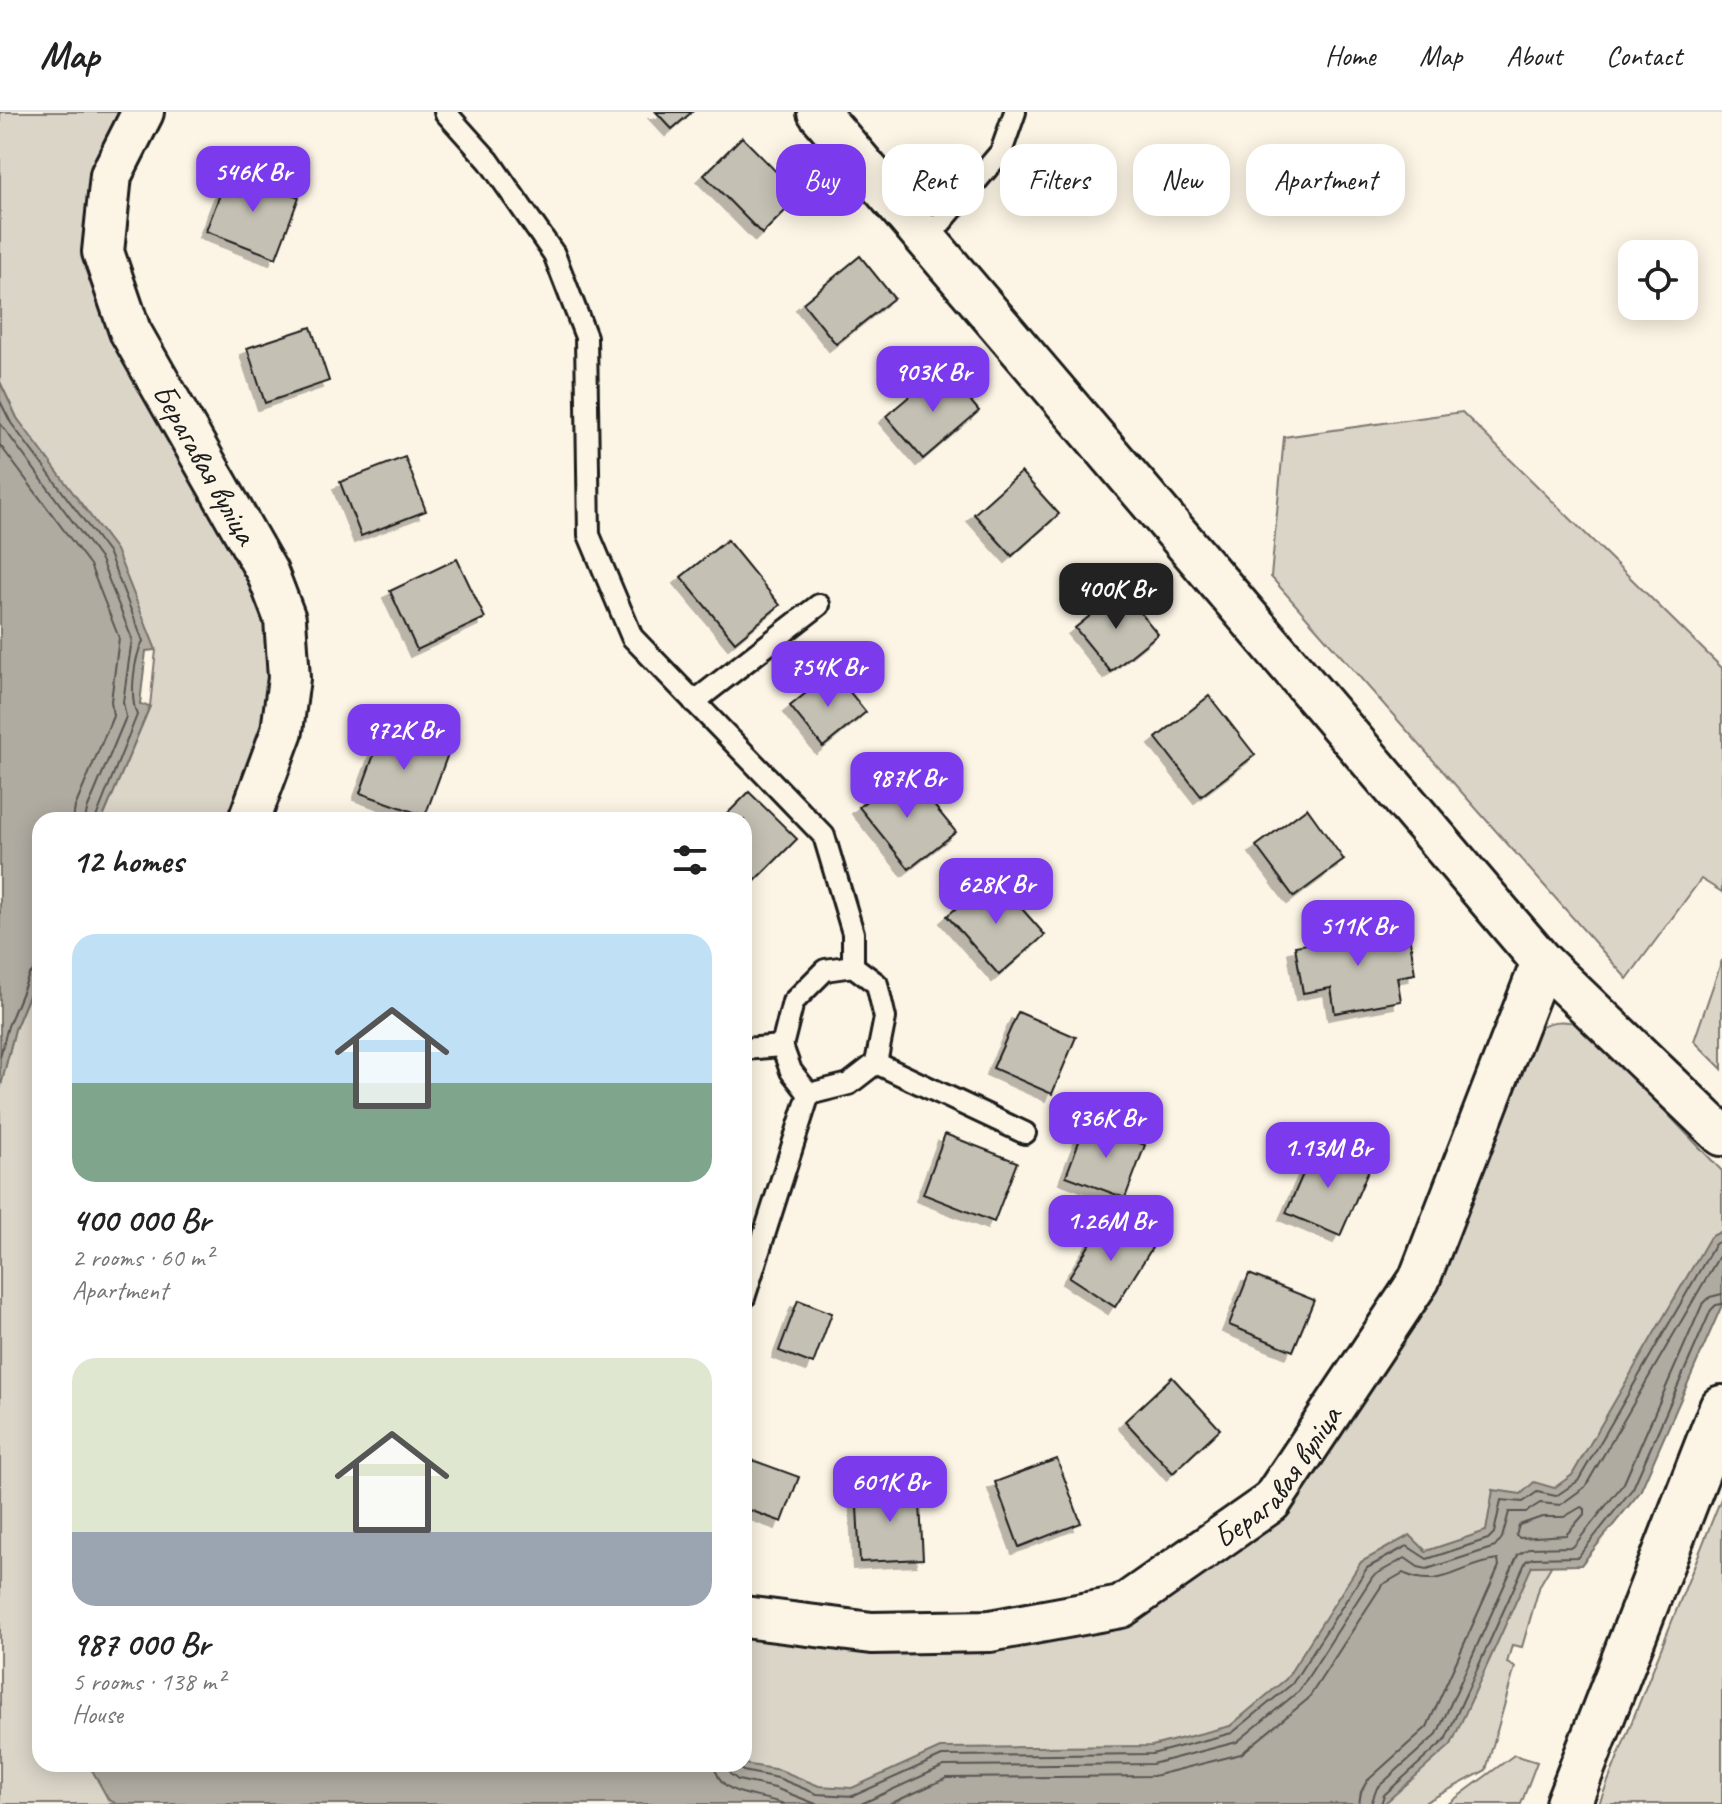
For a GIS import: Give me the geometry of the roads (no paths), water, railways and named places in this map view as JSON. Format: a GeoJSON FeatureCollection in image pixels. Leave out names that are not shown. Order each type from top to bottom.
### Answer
{"type":"FeatureCollection","features":[{"type":"Feature","properties":{"kind":"street","name":"Берагавая вуліца"},"geometry":{"type":"LineString","coordinates":[[143,112],[111,175],[103,252],[130,331],[267,572],[285,619],[289,678],[282,731],[252,812]]}},
{"type":"Feature","properties":{"kind":"street"},"geometry":{"type":"LineString","coordinates":[[818,112],[1542,962],[1722,1135]]}},
{"type":"Feature","properties":{"kind":"street","name":"Берагавая вуліца"},"geometry":{"type":"LineString","coordinates":[[752,1618],[872,1633],[990,1631],[1121,1607],[1271,1502],[1419,1280],[1542,962]]}},
{"type":"Feature","properties":{"kind":"street"},"geometry":{"type":"LineString","coordinates":[[1568,1804],[1722,1408]]}},
{"type":"Feature","properties":{"kind":"lane"},"geometry":{"type":"LineString","coordinates":[[445,112],[489,161],[554,254],[586,337],[589,535],[632,637],[824,836],[853,933],[853,966]]}},
{"type":"Feature","properties":{"kind":"lane"},"geometry":{"type":"LineString","coordinates":[[927,239],[1001,152],[1015,112]]}},
{"type":"Feature","properties":{"kind":"lane"},"geometry":{"type":"LineString","coordinates":[[694,702],[819,605]]}},
{"type":"Feature","properties":{"kind":"lane"},"geometry":{"type":"LineString","coordinates":[[853,966],[877,984],[885,1018],[876,1063],[849,1084],[809,1094],[791,1071],[782,1046],[793,1002],[825,970],[853,966]]}},
{"type":"Feature","properties":{"kind":"lane"},"geometry":{"type":"LineString","coordinates":[[752,1048],[782,1046]]}},
{"type":"Feature","properties":{"kind":"lane"},"geometry":{"type":"LineString","coordinates":[[876,1063],[1025,1133]]}},
{"type":"Feature","properties":{"kind":"lane"},"geometry":{"type":"LineString","coordinates":[[752,1248],[809,1094]]}},
{"type":"Feature","properties":{"kind":"water"},"geometry":{"type":"Polygon","coordinates":[[[0,382],[17,418],[116,550],[156,650],[146,651],[140,704],[150,706],[105,812],[32,812],[32,988],[15,1029],[0,1089],[0,382]]]}},
{"type":"Feature","properties":{"kind":"water"},"geometry":{"type":"Polygon","coordinates":[[[1722,1231],[1722,1305],[1640,1492],[1581,1565],[1532,1566],[1451,1745],[1384,1804],[117,1804],[108,1799],[93,1772],[752,1772],[752,1765],[780,1770],[819,1786],[852,1788],[940,1748],[1152,1746],[1230,1726],[1286,1679],[1361,1562],[1410,1535],[1426,1551],[1486,1531],[1493,1490],[1521,1494],[1534,1482],[1554,1488],[1572,1475],[1710,1237],[1722,1231]]]}}]}
